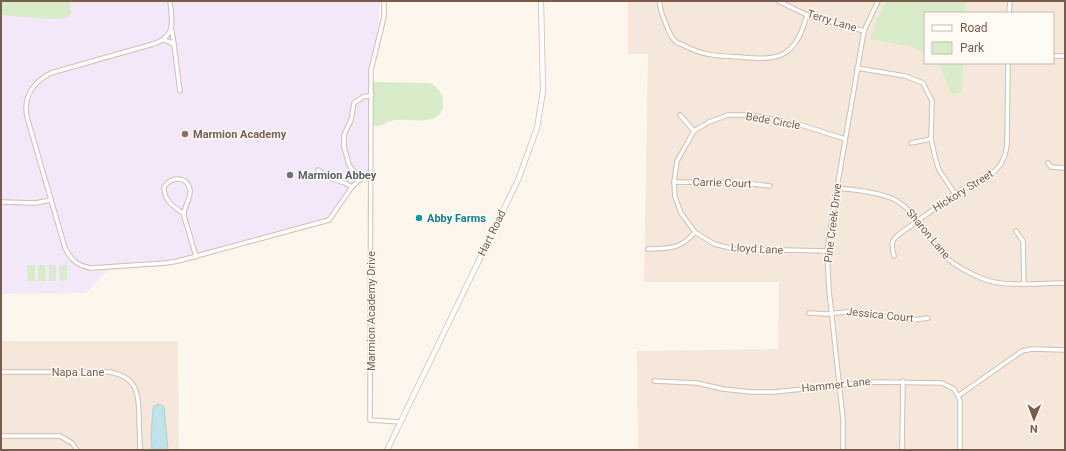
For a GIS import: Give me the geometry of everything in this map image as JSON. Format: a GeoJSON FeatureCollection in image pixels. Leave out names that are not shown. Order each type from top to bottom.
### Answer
{"type":"FeatureCollection","features":[{"type":"Feature","properties":{"kind":"street"},"geometry":{"type":"LineString","coordinates":[[170,1],[172,30],[180,91]]}},
{"type":"Feature","properties":{"kind":"street","name":"Marmion Academy Drive"},"geometry":{"type":"LineString","coordinates":[[384,1],[384,17],[371,70],[370,420],[400,422]]}},
{"type":"Feature","properties":{"kind":"street","name":"Hart Road"},"geometry":{"type":"LineString","coordinates":[[387,450],[518,180],[537,128],[543,91],[541,1]]}},
{"type":"Feature","properties":{"kind":"street"},"geometry":{"type":"LineString","coordinates":[[660,1],[660,10],[673,38],[679,44],[693,51],[707,55],[757,58],[781,55],[795,42],[802,30],[807,15]]}},
{"type":"Feature","properties":{"kind":"street","name":"Terry Lane"},"geometry":{"type":"LineString","coordinates":[[778,1],[807,15],[864,31]]}},
{"type":"Feature","properties":{"kind":"street","name":"Pine Creek Drive"},"geometry":{"type":"LineString","coordinates":[[843,450],[843,418],[828,275],[827,251],[864,31],[878,1]]}},
{"type":"Feature","properties":{"kind":"street"},"geometry":{"type":"LineString","coordinates":[[1009,12],[1010,1]]}},
{"type":"Feature","properties":{"kind":"street"},"geometry":{"type":"LineString","coordinates":[[172,30],[164,40],[51,74],[40,80],[28,95],[26,117],[66,248],[72,258],[82,266],[96,268],[166,263],[196,257],[329,220],[352,187],[371,173]]}},
{"type":"Feature","properties":{"kind":"street"},"geometry":{"type":"LineString","coordinates":[[164,40],[174,45]]}},
{"type":"Feature","properties":{"kind":"street"},"geometry":{"type":"LineString","coordinates":[[1054,56],[1065,56]]}},
{"type":"Feature","properties":{"kind":"street","name":"Hickory Street"},"geometry":{"type":"LineString","coordinates":[[894,256],[891,244],[894,238],[955,194],[995,171],[1001,164],[1007,145],[1008,64]]}},
{"type":"Feature","properties":{"kind":"street"},"geometry":{"type":"LineString","coordinates":[[857,68],[905,76],[923,83],[932,101],[932,139],[939,170],[955,194]]}},
{"type":"Feature","properties":{"kind":"street"},"geometry":{"type":"LineString","coordinates":[[360,180],[349,165],[344,147],[344,135],[351,120],[354,103],[363,97],[372,96]]}},
{"type":"Feature","properties":{"kind":"street"},"geometry":{"type":"LineString","coordinates":[[648,249],[671,248],[687,241],[695,232],[681,213],[675,197],[674,182],[677,161],[694,131],[680,115]]}},
{"type":"Feature","properties":{"kind":"street","name":"Bede Circle"},"geometry":{"type":"LineString","coordinates":[[694,131],[709,122],[728,115],[751,115],[801,125],[845,139]]}},
{"type":"Feature","properties":{"kind":"street"},"geometry":{"type":"LineString","coordinates":[[911,142],[932,139]]}},
{"type":"Feature","properties":{"kind":"street"},"geometry":{"type":"LineString","coordinates":[[1048,163],[1051,167],[1065,168]]}},
{"type":"Feature","properties":{"kind":"street"},"geometry":{"type":"LineString","coordinates":[[318,170],[330,178],[345,182],[352,187]]}},
{"type":"Feature","properties":{"kind":"street"},"geometry":{"type":"LineString","coordinates":[[184,214],[167,200],[164,194],[164,186],[172,180],[182,180],[188,184],[190,190],[184,214],[196,257]]}},
{"type":"Feature","properties":{"kind":"street","name":"Carrie Court"},"geometry":{"type":"LineString","coordinates":[[674,182],[745,183],[770,186]]}},
{"type":"Feature","properties":{"kind":"street","name":"Sharon Lane"},"geometry":{"type":"LineString","coordinates":[[837,188],[891,198],[905,207],[918,220],[938,249],[956,266],[986,280],[995,283],[1065,283]]}},
{"type":"Feature","properties":{"kind":"street"},"geometry":{"type":"LineString","coordinates":[[1,202],[35,203],[51,200]]}},
{"type":"Feature","properties":{"kind":"street"},"geometry":{"type":"LineString","coordinates":[[1016,231],[1023,241],[1024,284]]}},
{"type":"Feature","properties":{"kind":"street","name":"Lloyd Lane"},"geometry":{"type":"LineString","coordinates":[[695,232],[714,244],[734,249],[827,251]]}},
{"type":"Feature","properties":{"kind":"street","name":"Jessica Court"},"geometry":{"type":"LineString","coordinates":[[809,314],[856,311],[887,318],[907,320],[928,318]]}},
{"type":"Feature","properties":{"kind":"street"},"geometry":{"type":"LineString","coordinates":[[960,450],[961,405],[958,396],[1022,351],[1065,350]]}},
{"type":"Feature","properties":{"kind":"street","name":"Napa Lane"},"geometry":{"type":"LineString","coordinates":[[1,372],[110,372],[120,374],[128,379],[138,393],[140,450]]}},
{"type":"Feature","properties":{"kind":"street","name":"Hammer Lane"},"geometry":{"type":"LineString","coordinates":[[654,381],[697,383],[724,389],[751,392],[774,392],[840,384],[872,382],[903,381],[944,383],[954,389],[958,396]]}},
{"type":"Feature","properties":{"kind":"street"},"geometry":{"type":"LineString","coordinates":[[902,450],[903,381]]}},
{"type":"Feature","properties":{"kind":"street"},"geometry":{"type":"LineString","coordinates":[[1,436],[60,436],[72,443],[77,450]]}},
{"type":"Feature","properties":{"kind":"shaded area","name":"Marmion Academy"},"geometry":{"type":"Polygon","coordinates":[[[1,1],[380,1],[370,90],[369,178],[354,188],[330,222],[166,266],[108,270],[86,293],[1,294],[1,1]]]}},
{"type":"Feature","properties":{"kind":"shaded area"},"geometry":{"type":"Polygon","coordinates":[[[628,1],[1065,1],[1065,450],[638,450],[637,351],[778,349],[779,282],[644,282],[648,54],[628,54],[628,1]]]}},
{"type":"Feature","properties":{"kind":"shaded area"},"geometry":{"type":"Polygon","coordinates":[[[1,341],[178,341],[179,450],[1,450],[1,341]]]}},
{"type":"Feature","properties":{"kind":"green space"},"geometry":{"type":"Polygon","coordinates":[[[1,1],[70,1],[71,14],[67,18],[50,19],[1,15],[1,1]]]}},
{"type":"Feature","properties":{"kind":"green space"},"geometry":{"type":"Polygon","coordinates":[[[887,1],[966,1],[965,12],[924,12],[924,53],[913,47],[870,39],[878,17],[887,1]]]}},
{"type":"Feature","properties":{"kind":"green space"},"geometry":{"type":"Polygon","coordinates":[[[939,64],[963,64],[962,92],[951,94],[939,64]]]}},
{"type":"Feature","properties":{"kind":"green space"},"geometry":{"type":"Polygon","coordinates":[[[373,82],[430,83],[437,88],[442,95],[442,110],[438,116],[432,119],[398,120],[379,126],[373,126],[373,82]]]}},
{"type":"Feature","properties":{"kind":"green space"},"geometry":{"type":"Polygon","coordinates":[[[27,265],[35,265],[35,281],[28,281],[27,265]]]}},
{"type":"Feature","properties":{"kind":"green space"},"geometry":{"type":"Polygon","coordinates":[[[38,265],[45,265],[46,281],[38,281],[38,265]]]}},
{"type":"Feature","properties":{"kind":"green space"},"geometry":{"type":"Polygon","coordinates":[[[49,265],[56,265],[56,281],[49,281],[49,265]]]}},
{"type":"Feature","properties":{"kind":"green space"},"geometry":{"type":"Polygon","coordinates":[[[59,265],[67,265],[67,280],[60,281],[59,265]]]}},
{"type":"Feature","properties":{"kind":"water"},"geometry":{"type":"Polygon","coordinates":[[[160,404],[164,407],[168,450],[152,450],[151,436],[153,409],[154,406],[160,404]]]}},
{"type":"Feature","properties":{"kind":"place","name":"Marmion Academy"},"geometry":{"type":"Point","coordinates":[185,134]}},
{"type":"Feature","properties":{"kind":"place","name":"Marmion Abbey"},"geometry":{"type":"Point","coordinates":[290,175]}},
{"type":"Feature","properties":{"kind":"place","name":"Abby Farms"},"geometry":{"type":"Point","coordinates":[419,218]}}]}
